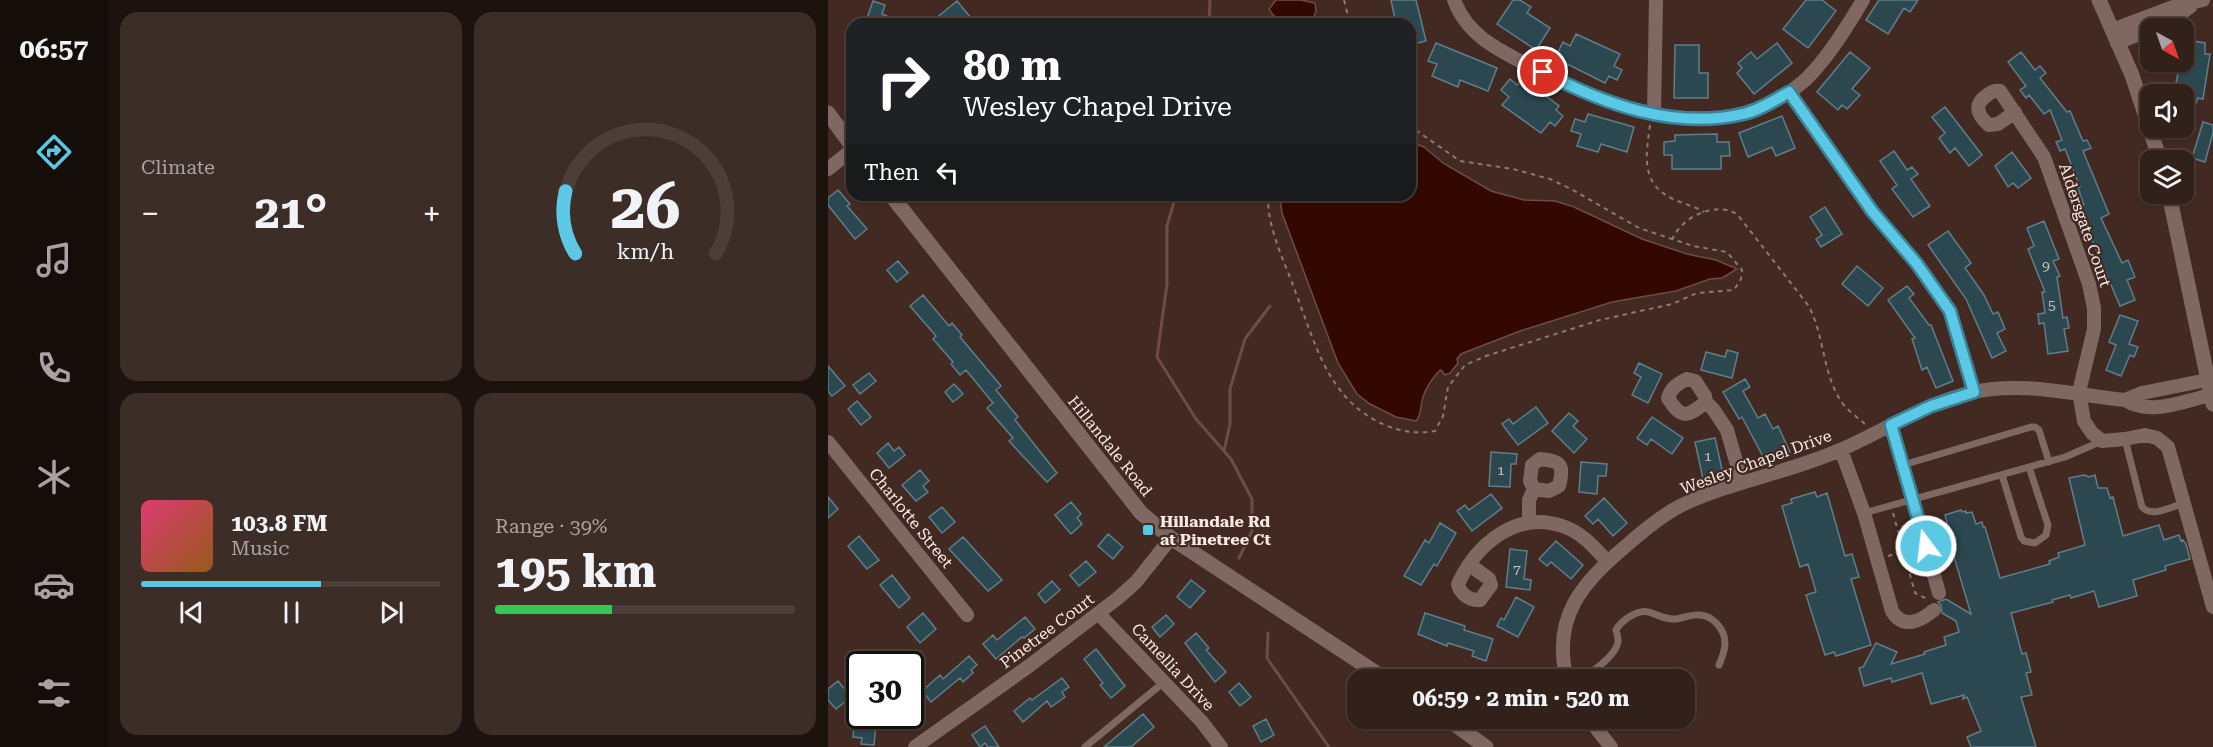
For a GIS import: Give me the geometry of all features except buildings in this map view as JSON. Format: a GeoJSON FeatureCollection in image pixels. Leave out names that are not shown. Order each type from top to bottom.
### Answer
{"type":"FeatureCollection","features":[{"type":"Feature","properties":{"kind":"street"},"geometry":{"type":"LineString","coordinates":[[1454,0],[1465,21],[1481,39],[1491,45],[1587,94],[1683,119],[1744,114],[1789,92],[1806,80],[1852,19],[1863,0]]}},
{"type":"Feature","properties":{"kind":"street"},"geometry":{"type":"LineString","coordinates":[[1654,113],[1656,0]]}},
{"type":"Feature","properties":{"kind":"street"},"geometry":{"type":"LineString","coordinates":[[2099,0],[2141,100],[2157,150]]}},
{"type":"Feature","properties":{"kind":"street"},"geometry":{"type":"LineString","coordinates":[[2115,37],[2173,7],[2199,2]]}},
{"type":"Feature","properties":{"kind":"street"},"geometry":{"type":"LineString","coordinates":[[2174,18],[2199,2]]}},
{"type":"Feature","properties":{"kind":"street"},"geometry":{"type":"LineString","coordinates":[[2115,37],[2140,31]]}},
{"type":"Feature","properties":{"kind":"street"},"geometry":{"type":"LineString","coordinates":[[1789,92],[1872,211],[1917,264],[1950,311],[1974,392]]}},
{"type":"Feature","properties":{"kind":"street","name":"Aldersgate Court"},"geometry":{"type":"LineString","coordinates":[[2015,112],[2044,157],[2089,284],[2094,308],[2094,329],[2079,393]]}},
{"type":"Feature","properties":{"kind":"street"},"geometry":{"type":"LineString","coordinates":[[828,113],[846,139]]}},
{"type":"Feature","properties":{"kind":"street"},"geometry":{"type":"LineString","coordinates":[[828,119],[846,140]]}},
{"type":"Feature","properties":{"kind":"street"},"geometry":{"type":"LineString","coordinates":[[828,169],[846,147]]}},
{"type":"Feature","properties":{"kind":"street","name":"Hillandale Road"},"geometry":{"type":"LineString","coordinates":[[896,201],[1141,513],[1171,538],[1370,669]]}},
{"type":"Feature","properties":{"kind":"street"},"geometry":{"type":"LineString","coordinates":[[2171,204],[2210,393]]}},
{"type":"Feature","properties":{"kind":"street","name":"Wesley Chapel Drive"},"geometry":{"type":"LineString","coordinates":[[1564,669],[1562,645],[1565,627],[1571,606],[1581,589],[1607,561],[1642,531],[1680,506],[1742,482],[1780,473],[1841,450],[1931,406],[1974,392],[2023,387],[2126,400],[2136,406],[2150,408],[2166,406],[2210,393]]}},
{"type":"Feature","properties":{"kind":"street"},"geometry":{"type":"LineString","coordinates":[[2163,389],[2166,406]]}},
{"type":"Feature","properties":{"kind":"street","name":"Wesley Chapel Drive"},"geometry":{"type":"LineString","coordinates":[[2126,400],[2142,393],[2163,389],[2210,393]]}},
{"type":"Feature","properties":{"kind":"street"},"geometry":{"type":"LineString","coordinates":[[2079,393],[2084,421],[2092,433],[2102,441],[2145,435],[2157,438],[2168,447],[2213,607]]}},
{"type":"Feature","properties":{"kind":"street"},"geometry":{"type":"LineString","coordinates":[[1706,402],[1713,408],[1727,430],[1742,482]]}},
{"type":"Feature","properties":{"kind":"street"},"geometry":{"type":"LineString","coordinates":[[1841,450],[1864,513],[1895,618],[1905,622],[1916,622],[1934,601],[1926,546],[1891,425]]}},
{"type":"Feature","properties":{"kind":"street","name":"Charlotte Street"},"geometry":{"type":"LineString","coordinates":[[828,442],[967,615]]}},
{"type":"Feature","properties":{"kind":"street"},"geometry":{"type":"LineString","coordinates":[[1529,522],[1529,500],[1534,489]]}},
{"type":"Feature","properties":{"kind":"street"},"geometry":{"type":"LineString","coordinates":[[1470,565],[1493,539],[1506,530],[1529,522],[1565,527],[1581,536],[1607,561]]}},
{"type":"Feature","properties":{"kind":"street","name":"Pinetree Court"},"geometry":{"type":"LineString","coordinates":[[915,747],[934,741],[1136,582],[1171,538]]}},
{"type":"Feature","properties":{"kind":"street","name":"Camellia Drive"},"geometry":{"type":"LineString","coordinates":[[1098,613],[1202,722],[1221,747]]}},
{"type":"Feature","properties":{"kind":"street"},"geometry":{"type":"LineString","coordinates":[[1461,729],[1486,747]]}},
{"type":"Feature","properties":{"kind":"street"},"geometry":{"type":"LineString","coordinates":[[1597,729],[1611,747]]}},
{"type":"Feature","properties":{"kind":"lane"},"geometry":{"type":"LineString","coordinates":[[1903,465],[2031,427],[2039,430],[2049,462]]}},
{"type":"Feature","properties":{"kind":"lane"},"geometry":{"type":"LineString","coordinates":[[2125,439],[2142,507],[2146,512],[2184,503]]}},
{"type":"Feature","properties":{"kind":"lane"},"geometry":{"type":"LineString","coordinates":[[1864,513],[2049,462],[2102,441]]}},
{"type":"Feature","properties":{"kind":"lane"},"geometry":{"type":"LineString","coordinates":[[2002,475],[2021,537],[2024,541],[2035,543],[2046,535],[2048,525],[2029,467]]}},
{"type":"Feature","properties":{"kind":"lane"},"geometry":{"type":"LineString","coordinates":[[1595,669],[1615,651],[1619,642],[1616,630],[1620,623],[1639,610],[1665,618],[1706,615],[1716,622],[1725,636],[1725,646],[1719,665]]}},
{"type":"Feature","properties":{"kind":"lane"},"geometry":{"type":"LineString","coordinates":[[1085,747],[1164,682]]}},
{"type":"Feature","properties":{"kind":"path"},"geometry":{"type":"LineString","coordinates":[[1344,0],[1348,18]]}},
{"type":"Feature","properties":{"kind":"path"},"geometry":{"type":"LineString","coordinates":[[1654,113],[1647,148],[1647,172],[1651,181],[1666,196],[1704,212]]}},
{"type":"Feature","properties":{"kind":"path"},"geometry":{"type":"LineString","coordinates":[[1268,201],[1274,233],[1320,357],[1332,381],[1357,410],[1400,431],[1424,433],[1435,431],[1443,416],[1448,387],[1465,365],[1486,356],[1600,320],[1672,304],[1697,293],[1730,291],[1738,285],[1742,270],[1726,252],[1672,240],[1639,228],[1550,179],[1513,168],[1460,161],[1416,130]]}},
{"type":"Feature","properties":{"kind":"path"},"geometry":{"type":"LineString","coordinates":[[1672,240],[1675,232],[1704,212],[1722,208],[1737,214],[1808,305],[1814,316],[1834,388],[1840,401],[1864,424]]}},
{"type":"Feature","properties":{"kind":"path"},"geometry":{"type":"LineString","coordinates":[[1893,513],[1915,593],[1934,601]]}},
{"type":"Feature","properties":{"kind":"path"},"geometry":{"type":"LineString","coordinates":[[1876,560],[1926,546]]}},
{"type":"Feature","properties":{"kind":"shaded area"},"geometry":{"type":"Polygon","coordinates":[[[1276,0],[1301,0],[1315,3],[1316,11],[1313,18],[1277,18],[1269,9],[1276,0]]]}},
{"type":"Feature","properties":{"kind":"shaded area"},"geometry":{"type":"Polygon","coordinates":[[[1416,144],[1424,147],[1443,163],[1491,191],[1524,200],[1555,201],[1574,207],[1642,239],[1687,254],[1716,260],[1737,269],[1722,278],[1710,279],[1676,291],[1612,302],[1520,331],[1461,354],[1457,359],[1458,363],[1450,373],[1445,375],[1441,370],[1429,383],[1416,421],[1396,417],[1370,404],[1357,394],[1338,363],[1282,213],[1281,201],[1416,201],[1416,144]]]}},
{"type":"Feature","properties":{"kind":"waterway"},"geometry":{"type":"LineString","coordinates":[[1209,18],[1210,0]]}},
{"type":"Feature","properties":{"kind":"waterway"},"geometry":{"type":"LineString","coordinates":[[1174,201],[1167,226],[1167,284],[1157,357],[1196,419],[1231,459],[1252,499],[1252,531],[1239,558]]}},
{"type":"Feature","properties":{"kind":"waterway"},"geometry":{"type":"LineString","coordinates":[[1224,451],[1230,424],[1230,389],[1245,339],[1270,306]]}},
{"type":"Feature","properties":{"kind":"waterway"},"geometry":{"type":"LineString","coordinates":[[1268,633],[1267,658],[1329,747]]}},
{"type":"Feature","properties":{"kind":"place","name":"Hillandale Rd at Pinetree Ct"},"geometry":{"type":"Point","coordinates":[1148,530]}},
{"type":"Feature","properties":{"kind":"route"},"geometry":{"type":"LineString","coordinates":[[1543,72],[1606,101],[1683,119],[1744,114],[1789,92],[1872,211],[1917,264],[1939,295],[1950,311],[1958,334],[1974,392],[1931,406],[1891,425],[1926,546]]}}]}
